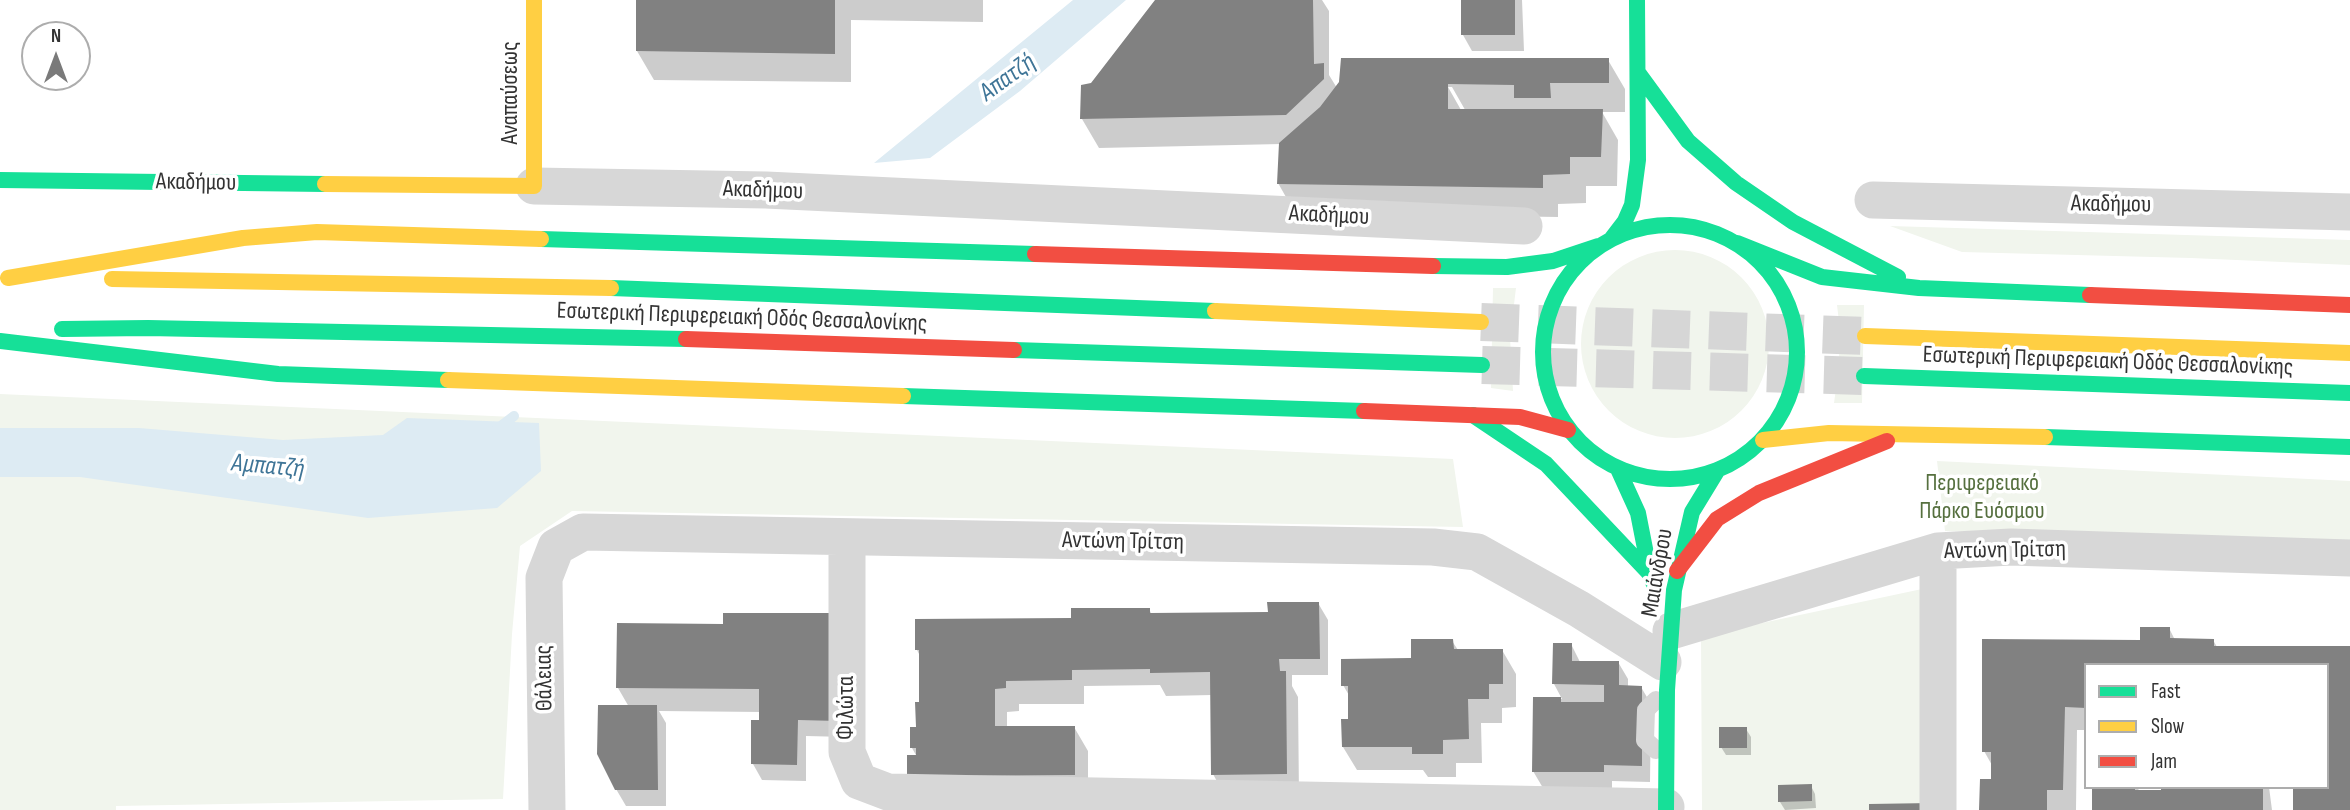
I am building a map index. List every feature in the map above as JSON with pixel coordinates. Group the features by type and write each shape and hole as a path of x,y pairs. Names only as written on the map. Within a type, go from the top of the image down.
{"main road":[{"name":"Αναπαύσεως","path":"534,0 534,186"},
{"path":"4,278 243,238 317,232 1328,264 1507,267 1553,261 1605,242 1625,221 1632,205 1637,160 1637,0"},
{"path":"1639,74 1688,141 1736,183 1793,222 1919,288"},
{"path":"1637,160 1650,181"},
{"name":"Ακαδήμου","path":"0,180 534,186"},
{"path":"1669,210 1682,225"},
{"name":"Μαιάνδρου","path":"1682,225 1711,231 1738,243 1766,267 1786,297 1797,334 1797,372 1786,408 1763,440 1742,458 1717,471 1684,479 1650,479 1618,469 1591,451 1568,430 1553,403 1543,366 1544,327 1557,290 1575,265 1605,242 1646,226 1682,225"},
{"path":"1738,243 1822,277 1919,288 2350,305"},
{"name":"Εσωτερική Περιφερειακή Οδός Θεσσαλονίκης","path":"4,278 256,279 569,286 1481,322"},
{"name":"Εσωτερική Περιφερειακή Οδός Θεσσαλονίκης","path":"0,331 148,328 551,334 1482,365"},
{"name":"Εσωτερική Περιφερειακή Οδός Θεσσαλονίκης","path":"1865,336 2350,353"},
{"path":"0,341 214,368 278,373 1471,414 1520,417 1568,430"},
{"name":"Εσωτερική Περιφερειακή Οδός Θεσσαλονίκης","path":"1864,376 2350,393"},
{"path":"1471,414 1546,464 1650,574"},
{"path":"1763,440 1829,433 1906,433 2350,447"},
{"path":"1677,571 1717,519 1749,499 1906,433"},
{"name":"Μαιάνδρου","path":"1618,469 1637,513 1656,591 1664,671 1666,809"},
{"name":"Μαιάνδρου","path":"1664,671 1677,571 1692,512 1717,471"}],"street":[{"name":"Ακαδήμου","path":"534,186 766,190 1524,226"},
{"name":"Ακαδήμου","path":"1873,200 2350,212"},
{"name":"Αντώνη Τρίτση","path":"556,547 583,532 1433,547 1477,552 1579,609 1664,671 1938,551 2011,547 2350,558"},
{"name":"Φιλώτα","path":"847,538 847,752 859,781 888,792 1666,809"},
{"name":"Θάλειας","path":"547,810 544,578 556,547"},
{"path":"1938,551 1938,810"}],"lane":[{"path":"1656,750 1645,740 1646,710 1664,671"}],"green space":[{"path":"1890,226 2350,240 2350,265 1962,252"},
{"path":"1675,250 1711,258 1727,266 1741,278 1753,292 1761,308 1769,344 1761,380 1753,396 1741,410 1727,422 1711,430 1675,438 1639,430 1623,422 1609,410 1597,396 1589,380 1581,344 1589,308 1597,292 1609,278 1623,266 1639,258"},
{"path":"1493,288 1516,288 1510,337 1513,391 1491,388"},
{"path":"1837,305 1864,305 1862,403 1834,403 1839,354"},
{"path":"0,394 1453,459 1463,527 572,511 520,546 503,799 116,806 116,810 0,810"},
{"name":"Περιφερειακό Πάρκο Ευόσμου","path":"1937,461 2350,481 2350,542 1945,531"},
{"path":"1922,589 1923,810 1702,810 1701,636"}],"water":[{"name":"Απατζή","path":"1073,0 1126,0 1020,91 930,158 874,163"},
{"path":"407,418 539,423 541,471 497,508 368,518 80,477 0,477 0,428 139,428 283,440 383,435"}],"building":[{"path":"636,0 835,0 835,54 636,51"},
{"path":"1155,0 1313,0 1314,64 1324,63 1324,79 1286,115 1080,119 1081,85 1091,83"},
{"path":"1461,0 1515,0 1515,35 1461,35"},
{"path":"1341,58 1609,58 1609,83 1550,83 1551,98 1514,98 1514,85 1448,84 1448,109 1603,109 1601,157 1570,157 1570,174 1543,175 1543,188 1277,184 1279,143 1320,107 1339,82"},
{"path":"1267,602 1319,602 1320,659 1279,659 1280,671 1286,671 1287,774 1211,775 1210,672 1150,673 1150,669 1072,670 1072,680 1006,681 1006,688 995,689 995,726 1075,726 1075,775 907,776 907,755 916,755 916,748 910,748 910,727 916,727 915,702 919,702 919,650 915,650 915,619 1071,618 1071,608 1150,608 1150,613 1268,612"},
{"path":"723,613 839,613 838,721 798,720 797,765 751,764 751,720 759,720 759,689 616,688 617,623 723,624"},
{"path":"2140,627 2170,627 2170,638 2214,639 2214,646 2350,646 2350,810 2293,810 2293,789 2329,789 2329,663 2084,663 2084,708 2065,707 2063,790 2047,790 2047,810 1979,810 1980,779 1991,779 1991,752 1982,752 1982,639 2140,640"},
{"path":"1411,639 1453,639 1454,649 1503,649 1503,684 1489,684 1489,699 1468,699 1469,739 1443,740 1443,754 1412,754 1412,747 1342,747 1341,719 1348,719 1348,686 1341,686 1341,659 1411,658"},
{"path":"1553,643 1572,643 1572,661 1619,661 1619,685 1642,686 1642,766 1604,765 1604,772 1532,772 1533,697 1561,697 1561,702 1604,702 1604,685 1552,684"},
{"path":"598,705 657,705 658,790 615,790 597,754"},
{"path":"1719,727 1747,727 1747,748 1719,748"},
{"path":"1812,784 1812,801 1778,802 1778,785"},
{"path":"2092,789 2263,789 2263,810 2092,810"},
{"path":"1932,803 1933,810 1869,810 1869,804"}],"waterway":[{"name":"Αμπατζή","path":"497,429 514,416"}],"tunnel":[{"path":"1481,322 1865,336"},
{"path":"1482,365 1864,376"}],"traffic: fast":[{"path":"1612,238 1625,221 1632,205 1638,160 1637,0"},
{"path":"1639,74 1688,141 1736,183 1793,222 1898,277"},
{"path":"0,180 325,184"},
{"path":"1658,225 1682,225 1719,234 1741,246 1760,262 1776,281 1788,303 1795,327 1797,352 1795,377 1788,401 1776,423 1760,442 1741,458 1719,470 1682,479 1658,479 1621,470 1599,458 1572,433 1552,401 1548,389 1543,364 1543,340 1552,303 1564,281 1589,254 1621,234 1633,230 1658,225"},
{"path":"541,239 1035,254"},
{"path":"1737,243 1822,277 1919,288 2090,295"},
{"path":"1433,266 1507,267 1553,261 1598,246"},
{"path":"611,288 1215,311"},
{"path":"62,329 148,328 686,339"},
{"path":"0,341 278,374 448,380"},
{"path":"1014,350 1482,365"},
{"path":"1864,376 2350,393"},
{"path":"903,396 1364,411"},
{"path":"1473,415 1546,464 1650,574"},
{"path":"2045,437 2350,447"},
{"path":"1618,469 1638,513 1650,574 1656,590"},
{"path":"1666,810 1667,690 1674,590 1692,512 1717,471"}],"traffic: slow":[{"path":"325,184 534,186 534,0"},
{"path":"8,278 243,238 317,232 541,239"},
{"path":"112,279 611,288"},
{"path":"1215,311 1481,322"},
{"path":"1865,336 2350,353"},
{"path":"448,380 903,396"},
{"path":"1763,440 1829,433 2045,437"}],"traffic: jam":[{"path":"1035,254 1433,266"},
{"path":"2090,295 2350,305"},
{"path":"686,339 1014,350"},
{"path":"1364,411 1520,417 1568,430"},
{"path":"1677,571 1717,519 1759,493 1887,441"}]}
